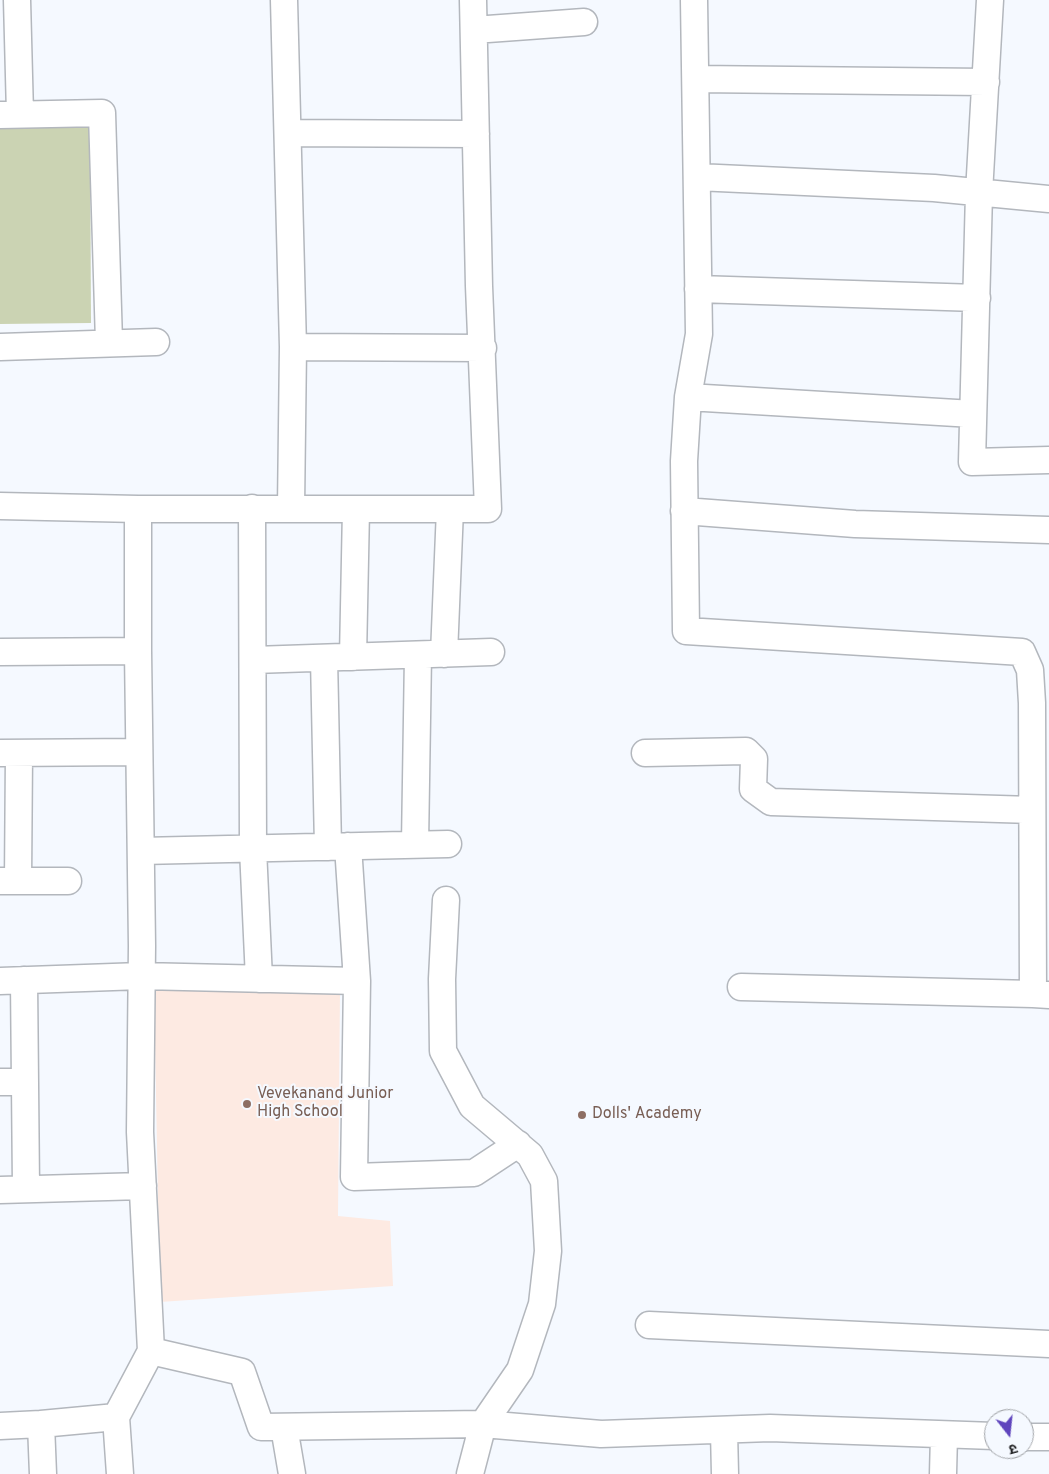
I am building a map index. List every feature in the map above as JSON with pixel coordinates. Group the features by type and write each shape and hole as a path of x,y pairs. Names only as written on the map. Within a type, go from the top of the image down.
{"street":[{"path":"17,0 10,115 102,113 109,342"},
{"path":"284,0 294,347 291,508"},
{"path":"0,506 138,510 291,508 488,510 473,0"},
{"path":"694,0 699,334 688,397 684,461 686,631 1022,652 1041,704 1032,810 1041,994 741,987"},
{"path":"990,0 980,193 972,462 1049,460"},
{"path":"474,30 584,22"},
{"path":"696,80 986,82"},
{"path":"288,133 476,134"},
{"path":"697,177 934,188 1049,199"},
{"path":"698,289 977,298"},
{"path":"0,347 109,342 156,342"},
{"path":"294,347 482,348"},
{"path":"688,397 974,414"},
{"path":"252,508 254,660 253,849 259,979"},
{"path":"353,657 356,509"},
{"path":"415,844 431,654 450,509"},
{"path":"120,1474 116,1417 150,1351 140,1132 141,851 138,510"},
{"path":"684,511 855,524 1049,530"},
{"path":"0,652 138,651"},
{"path":"254,660 491,652"},
{"path":"324,658 338,846 357,981 354,1177 474,1173 518,1144"},
{"path":"645,753 746,751 754,759 753,790 771,802 1032,810"},
{"path":"68,881 9,881 10,753 139,752"},
{"path":"141,851 448,844"},
{"path":"446,900 442,980 443,1051 472,1106 530,1155 544,1181 548,1251 542,1304 520,1370 483,1424 470,1474"},
{"path":"26,1188 12,1082 12,981 141,976 357,981"},
{"path":"0,1190 143,1186"},
{"path":"649,1325 1049,1344"},
{"path":"150,1351 242,1372 261,1427 483,1424 601,1434 770,1428 984,1436"},
{"path":"0,1426 116,1417"},
{"path":"41,1424 43,1474"},
{"path":"284,1427 292,1474"},
{"path":"724,1431 725,1474"},
{"path":"943,1474 944,1434"},
{"path":"1034,1437 1049,1437"}],"shaded area":[{"name":"Vevekanand Junior High School","path":"154,991 340,991 338,1216 390,1221 393,1286 160,1302"}],"green space":[{"path":"90,121 91,323 0,324 0,122"}],"place":[{"name":"Vevekanand Junior High School","path":"247,1104"},
{"name":"Dolls' Academy","path":"582,1115"}]}
